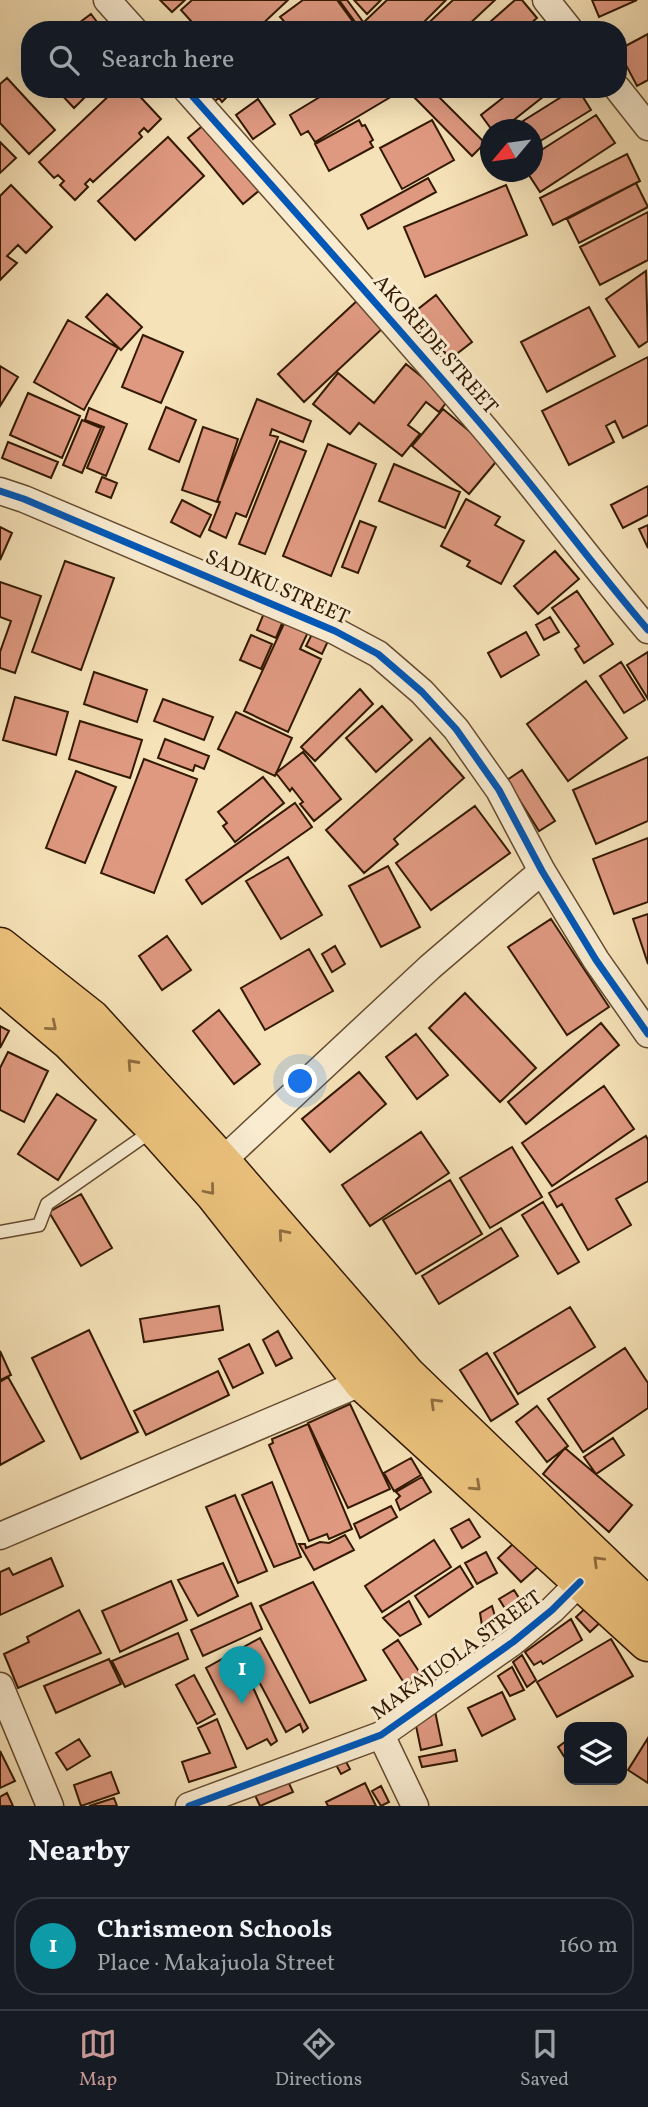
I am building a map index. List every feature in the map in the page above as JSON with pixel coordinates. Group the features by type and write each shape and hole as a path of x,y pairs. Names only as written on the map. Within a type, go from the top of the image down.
{"main road":[{"path":"0,947 91,1019 406,1375 648,1608"},
{"path":"0,982 70,1041 156,1128 214,1194 363,1382 648,1642"}],"street":[{"path":"107,0 126,21"},
{"path":"546,0 563,21"},
{"name":"AKOREDE STREET","path":"195,98 476,417 608,584 648,630"},
{"path":"625,98 648,127"},
{"name":"SADIKU STREET","path":"0,491 335,631 378,654 422,692 456,729 499,790 542,871 596,960 648,1034"},
{"path":"220,1162 430,967 542,871"},
{"path":"0,1536 363,1382"},
{"name":"MAKAJUOLA STREET","path":"189,1806 381,1735 513,1642 552,1610 580,1582"},
{"path":"0,1686 50,1806"},
{"path":"381,1735 415,1806"}],"lane":[{"path":"0,1232 39,1225 47,1203 156,1128"}],"building":[{"path":"160,0 185,0 172,12"},
{"path":"192,0 288,0 266,21 191,21 181,10"},
{"path":"303,0 337,0 352,21 284,21 280,17"},
{"path":"339,0 347,0 362,21 354,21"},
{"path":"354,0 381,0 367,14"},
{"path":"387,0 446,0 425,21 365,21"},
{"path":"453,0 495,0 473,21 431,21"},
{"path":"515,0 522,0 537,18 534,21 491,21"},
{"path":"592,0 637,0 599,17"},
{"path":"91,14 96,21 82,21"},
{"path":"648,34 648,80 637,86 627,67 627,45"},
{"path":"7,78 21,93 21,98 25,98 55,130 29,154 0,123 0,84"},
{"path":"65,98 84,98 74,108"},
{"path":"107,98 141,98 161,119 148,132 144,128 139,133 142,137 93,182 90,179 85,184 88,187 75,200 60,185 64,181 58,175 54,178 39,162"},
{"path":"318,98 389,98 315,142 308,131 301,135 290,115"},
{"path":"415,98 440,98 480,138 480,148 472,156"},
{"path":"503,98 542,98 515,119 484,119 481,115"},
{"path":"560,98 584,98 591,110 543,139 543,119 526,119"},
{"path":"258,99 275,124 253,139 236,115"},
{"path":"596,115 615,143 540,192 534,182 543,182 543,149"},
{"path":"359,120 373,140 370,142 373,147 329,171 315,144"},
{"path":"432,120 454,160 402,189 380,148"},
{"path":"206,123 261,189 243,204 188,138"},
{"path":"168,137 204,176 135,240 98,201"},
{"path":"0,142 16,158 0,173"},
{"path":"627,154 640,181 553,225 540,198"},
{"path":"428,178 436,192 368,229 361,215"},
{"path":"636,183 648,207 579,243 567,219"},
{"path":"11,185 52,227 26,253 18,245 7,256 17,263 0,280 0,196"},
{"path":"506,185 527,235 425,277 404,227"},
{"path":"648,212 648,260 600,285 580,247"},
{"path":"646,271 648,341 639,347 606,299"},
{"path":"107,294 142,327 121,350 86,317"},
{"path":"436,295 472,342 450,359 413,313"},
{"path":"359,299 384,327 304,402 278,374"},
{"path":"589,307 615,356 547,392 521,342"},
{"path":"68,320 118,348 84,410 34,382"},
{"path":"143,335 183,352 161,403 122,387"},
{"path":"648,357 648,425 623,438 615,421 606,426 614,442 569,465 542,411"},
{"path":"406,364 449,399 439,412 426,402 408,425 420,434 402,456 359,423 350,434 313,404 338,373 374,403"},
{"path":"0,366 18,377 0,406"},
{"path":"28,393 80,416 62,458 10,435"},
{"path":"257,399 311,421 303,442 272,429 270,435 278,437 246,517 236,513 226,538 209,530 220,502 217,501"},
{"path":"166,407 196,420 179,462 149,449"},
{"path":"89,408 127,424 106,476 87,468 104,427 85,420"},
{"path":"443,409 500,457 469,494 412,446"},
{"path":"82,420 101,428 82,473 63,465"},
{"path":"203,427 238,439 217,502 182,490"},
{"path":"280,441 306,451 265,554 239,544"},
{"path":"8,442 58,462 51,478 2,458"},
{"path":"328,444 376,464 331,576 283,556"},
{"path":"394,464 460,492 445,528 379,501"},
{"path":"102,477 117,483 111,498 96,492"},
{"path":"648,486 648,515 623,528 611,505"},
{"path":"466,499 500,517 495,525 524,541 501,584 467,566 470,561 441,546"},
{"path":"182,500 211,515 200,537 171,522"},
{"path":"360,521 376,527 358,573 342,567"},
{"path":"648,525 648,548 639,529"},
{"path":"0,527 12,533 0,560"},
{"path":"555,551 579,579 538,614 514,586"},
{"path":"65,561 114,578 81,670 32,652"},
{"path":"0,582 41,596 15,673 0,668 0,652 11,621 0,617"},
{"path":"577,591 613,644 584,663 575,649 579,646 552,608"},
{"path":"264,613 283,621 276,638 257,630"},
{"path":"287,617 310,628 300,649 321,659 288,732 244,711"},
{"path":"550,617 559,632 544,640 536,625"},
{"path":"526,632 539,655 501,677 488,653"},
{"path":"312,634 328,641 322,654 306,646"},
{"path":"251,635 272,644 261,669 240,660"},
{"path":"648,652 648,699 627,665"},
{"path":"621,662 645,700 624,713 600,676"},
{"path":"94,672 147,690 137,722 84,704"},
{"path":"586,681 627,738 568,781 527,724"},
{"path":"360,689 373,704 315,761 301,747"},
{"path":"15,697 68,712 56,755 3,740"},
{"path":"163,699 213,717 204,740 154,721"},
{"path":"382,706 412,740 376,772 346,738"},
{"path":"236,712 292,738 275,776 218,749"},
{"path":"80,721 142,740 130,778 69,759"},
{"path":"430,738 464,778 394,839 398,844 364,873 326,830"},
{"path":"165,739 209,756 204,769 195,765 193,771 158,758"},
{"path":"303,752 341,799 314,821 300,804 303,802 292,788 290,791 276,773"},
{"path":"648,757 648,821 596,844 573,790"},
{"path":"144,759 197,779 154,893 101,873"},
{"path":"522,770 555,821 539,831 507,780"},
{"path":"76,771 116,787 85,863 46,848"},
{"path":"263,777 284,803 235,842 223,826 227,823 218,812"},
{"path":"295,803 312,827 202,904 186,880"},
{"path":"475,806 510,853 431,910 396,863"},
{"path":"648,838 648,902 614,914 593,859"},
{"path":"288,857 322,915 281,939 246,881"},
{"path":"388,866 420,927 381,947 349,886"},
{"path":"648,914 648,964 633,919"},
{"path":"551,919 609,1007 567,1035 508,947"},
{"path":"167,936 191,970 162,990 139,956"},
{"path":"335,946 345,964 332,972 322,954"},
{"path":"309,949 333,991 265,1030 241,988"},
{"path":"465,993 536,1068 500,1102 429,1028"},
{"path":"219,1010 260,1064 234,1084 193,1031"},
{"path":"601,1023 619,1045 526,1124 508,1102"},
{"path":"0,1026 9,1031 0,1048"},
{"path":"416,1034 448,1075 417,1099 386,1057"},
{"path":"8,1052 48,1071 24,1122 0,1110 0,1068"},
{"path":"359,1072 386,1104 330,1152 302,1119"},
{"path":"604,1086 634,1129 552,1186 522,1143"},
{"path":"57,1094 96,1120 58,1180 18,1154"},
{"path":"421,1132 449,1173 370,1226 342,1185"},
{"path":"646,1136 648,1181 616,1199 631,1225 588,1250 562,1204 557,1207 549,1193"},
{"path":"512,1147 542,1197 490,1228 460,1178"},
{"path":"450,1180 482,1234 416,1274 383,1220"},
{"path":"81,1194 112,1248 81,1266 49,1212"},
{"path":"543,1202 579,1262 558,1274 522,1215"},
{"path":"501,1228 518,1256 439,1304 422,1276"},
{"path":"219,1306 223,1330 144,1342 140,1319"},
{"path":"570,1307 595,1347 518,1394 494,1353"},
{"path":"89,1330 138,1432 81,1459 32,1358"},
{"path":"278,1331 292,1358 276,1366 263,1340"},
{"path":"249,1344 263,1373 233,1388 219,1359"},
{"path":"625,1348 648,1383 648,1408 583,1452 548,1399"},
{"path":"0,1351 11,1375 0,1380"},
{"path":"487,1353 518,1404 491,1421 460,1370"},
{"path":"218,1371 229,1395 146,1435 134,1411"},
{"path":"8,1377 44,1441 0,1465 0,1382"},
{"path":"350,1404 390,1489 348,1508 308,1423"},
{"path":"537,1406 568,1446 547,1462 516,1422"},
{"path":"308,1424 352,1529 329,1539 327,1534 309,1541 269,1445 273,1443 272,1439"},
{"path":"613,1438 624,1455 596,1474 584,1457"},
{"path":"565,1448 632,1505 609,1532 543,1474"},
{"path":"411,1458 421,1475 394,1491 384,1473"},
{"path":"422,1477 431,1492 400,1510 396,1500 400,1496 396,1492"},
{"path":"272,1482 301,1557 274,1567 242,1495"},
{"path":"235,1495 267,1571 238,1583 206,1507"},
{"path":"391,1506 397,1517 360,1538 354,1524"},
{"path":"469,1519 480,1537 462,1548 451,1529"},
{"path":"345,1535 354,1550 314,1570 299,1544 305,1544 306,1548 320,1542 329,1543"},
{"path":"434,1540 451,1567 382,1612 365,1586"},
{"path":"517,1540 540,1565 521,1582 498,1558"},
{"path":"486,1552 497,1573 477,1584 465,1563"},
{"path":"51,1558 63,1586 0,1615 0,1572 9,1568 13,1575"},
{"path":"223,1563 238,1596 198,1616 178,1580"},
{"path":"460,1566 473,1587 429,1617 415,1596"},
{"path":"171,1581 187,1620 120,1652 102,1611"},
{"path":"313,1582 366,1680 310,1703 260,1606"},
{"path":"514,1590 524,1606 509,1615 499,1599"},
{"path":"409,1601 421,1624 400,1636 383,1618"},
{"path":"251,1603 262,1629 203,1656 191,1630"},
{"path":"591,1603 605,1618 590,1632 576,1617"},
{"path":"492,1606 497,1623 483,1632 480,1613"},
{"path":"79,1610 101,1653 18,1688 4,1654 29,1642 27,1637"},
{"path":"571,1619 582,1640 543,1664 541,1661 534,1665 525,1652"},
{"path":"178,1633 188,1659 125,1687 112,1661"},
{"path":"260,1638 308,1728 303,1732 300,1724 286,1732 256,1676 245,1680 245,1685 252,1685 277,1741 271,1745 267,1739 247,1749 206,1668"},
{"path":"611,1639 633,1676 557,1717 537,1682"},
{"path":"398,1640 422,1676 406,1686 383,1650"},
{"path":"522,1655 536,1680 527,1687 513,1662"},
{"path":"109,1659 121,1684 56,1713 44,1686"},
{"path":"512,1667 524,1690 510,1696 498,1676"},
{"path":"194,1675 215,1714 197,1724 176,1685"},
{"path":"502,1692 515,1719 482,1736 468,1708"},
{"path":"435,1711 442,1745 421,1750 414,1716"},
{"path":"217,1719 236,1767 189,1782 182,1762 210,1753 198,1728"},
{"path":"648,1738 648,1783 628,1770"},
{"path":"79,1739 90,1756 67,1770 56,1753"},
{"path":"564,1743 564,1756 558,1747"},
{"path":"455,1750 457,1761 422,1767 419,1757"},
{"path":"0,1751 15,1781 0,1788"},
{"path":"344,1758 350,1769 341,1774 335,1763"},
{"path":"111,1772 119,1793 81,1806 74,1785"},
{"path":"287,1779 293,1792 260,1806 254,1793"},
{"path":"365,1783 376,1806 328,1806 326,1802"},
{"path":"381,1786 389,1802 381,1806 372,1791"},
{"path":"7,1793 13,1806 0,1806 0,1797"},
{"path":"114,1798 117,1806 89,1806"}],"cycle path":[{"path":"194,98 474,416 648,630"},
{"path":"0,491 335,631 378,654 422,692 456,729 499,790 542,871 596,960 648,1034"},
{"path":"189,1806 381,1735 513,1642 552,1610 580,1582"}],"place":[{"name":"Chrismeon Schools","path":"242,1704"}]}
